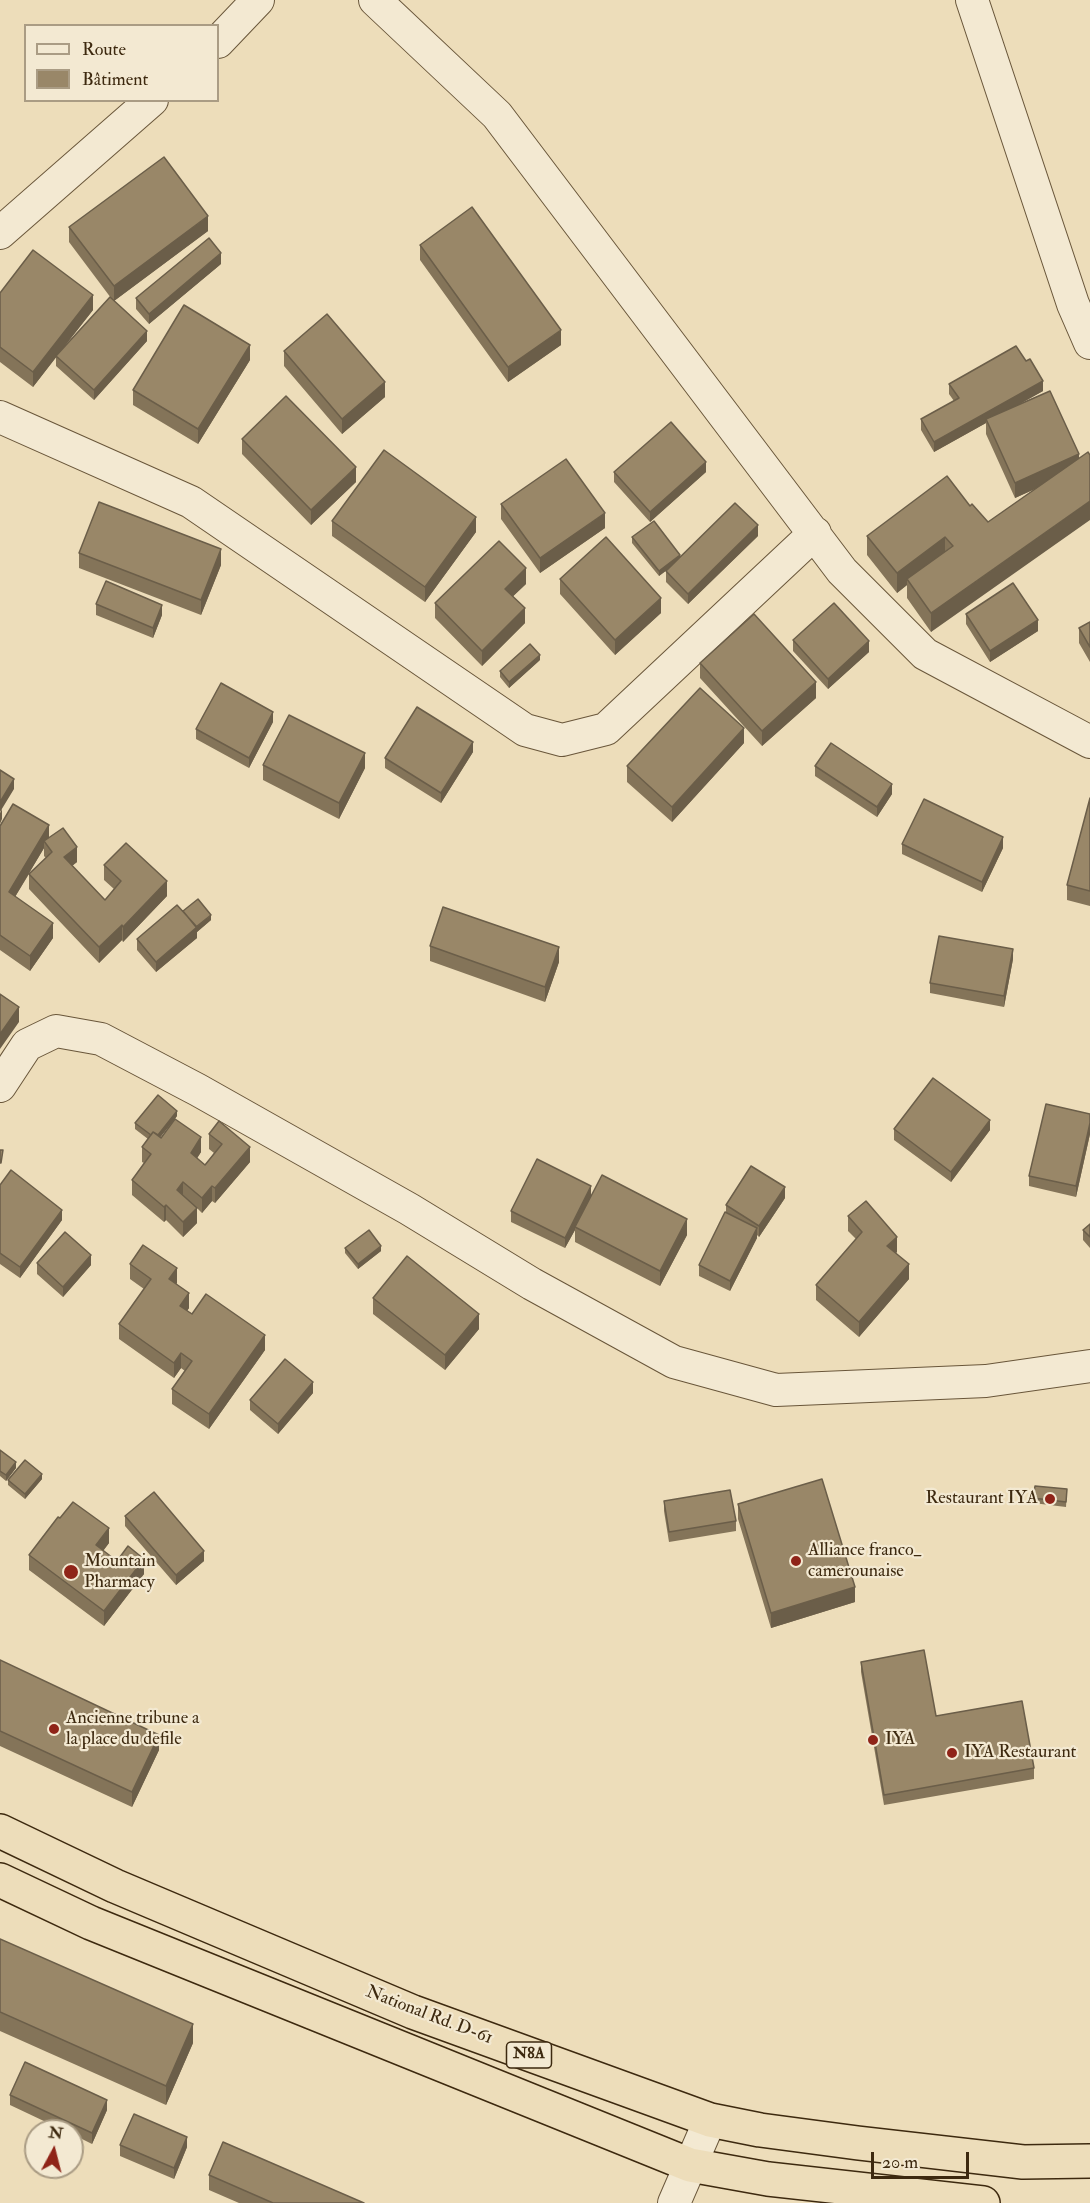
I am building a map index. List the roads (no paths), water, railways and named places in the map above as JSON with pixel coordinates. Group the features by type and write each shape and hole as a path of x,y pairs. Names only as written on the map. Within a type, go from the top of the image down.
{"highway":[{"name":"National Rd. D-61","path":"0,1831 115,1886 413,2012 710,2120 760,2130 858,2144 1023,2162 1090,2161"},
{"name":"N8A","path":"0,1880 91,1923 690,2165 876,2197 984,2203"}],"street":[{"path":"219,41 258,0"},
{"path":"375,0 497,115 842,571 925,654 1090,742"},
{"path":"972,0 1073,303 1090,343"},
{"path":"0,233 150,102"},
{"path":"0,417 191,502 525,730 562,740 606,729 815,533"},
{"path":"0,1086 27,1045 56,1031 101,1039 218,1101 409,1209 532,1284 674,1362 777,1390 986,1381 1090,1366"},
{"path":"674,2203 710,2120"}],"place":[{"name":"Restaurant IYA","path":"1050,1499"},
{"name":"Alliance franco_ camerounaise","path":"796,1561"},
{"name":"Mountain Pharmacy","path":"71,1572"},
{"name":"Ancienne tribune a la place du defile","path":"54,1729"},
{"name":"IYA","path":"873,1740"},
{"name":"IYA Restaurant","path":"952,1753"}]}
